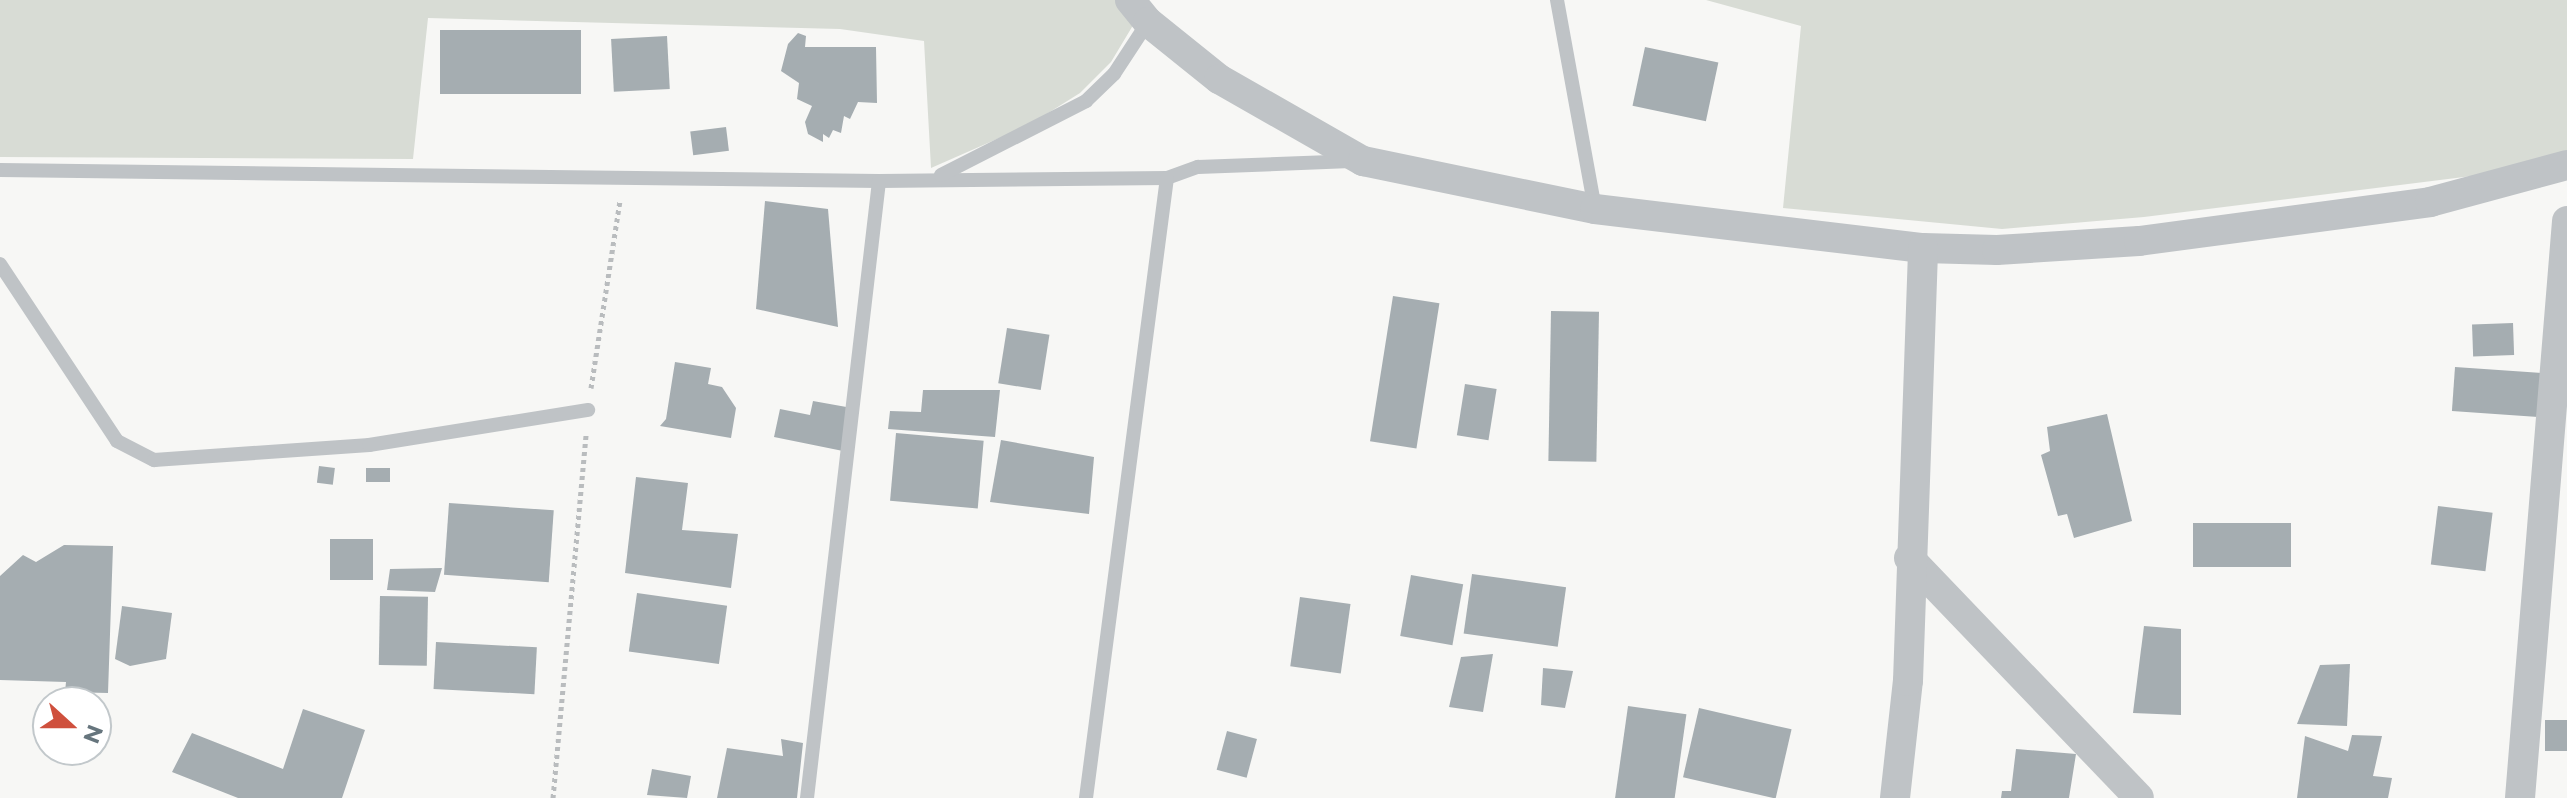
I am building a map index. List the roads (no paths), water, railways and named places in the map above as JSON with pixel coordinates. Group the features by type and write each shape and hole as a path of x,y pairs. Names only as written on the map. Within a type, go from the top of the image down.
{"street":[{"path":"1139,11 1219,79 1363,161 1595,209 1923,248 1997,250 2185,235 2476,193 2567,165"},
{"path":"2520,798 2567,221"},
{"path":"1895,798 1908,681 1909,558 1923,248"},
{"path":"1909,558 2139,798"}],"lane":[{"path":"1557,0 1595,209"},
{"path":"936,178 1086,101 1114,74 1139,11"},
{"path":"0,170 879,181 936,178 1167,178 1198,167 1363,161"},
{"path":"1086,798 1167,178"},
{"path":"807,798 879,181"},
{"path":"0,264 117,441 154,460 369,445 588,410"}]}
